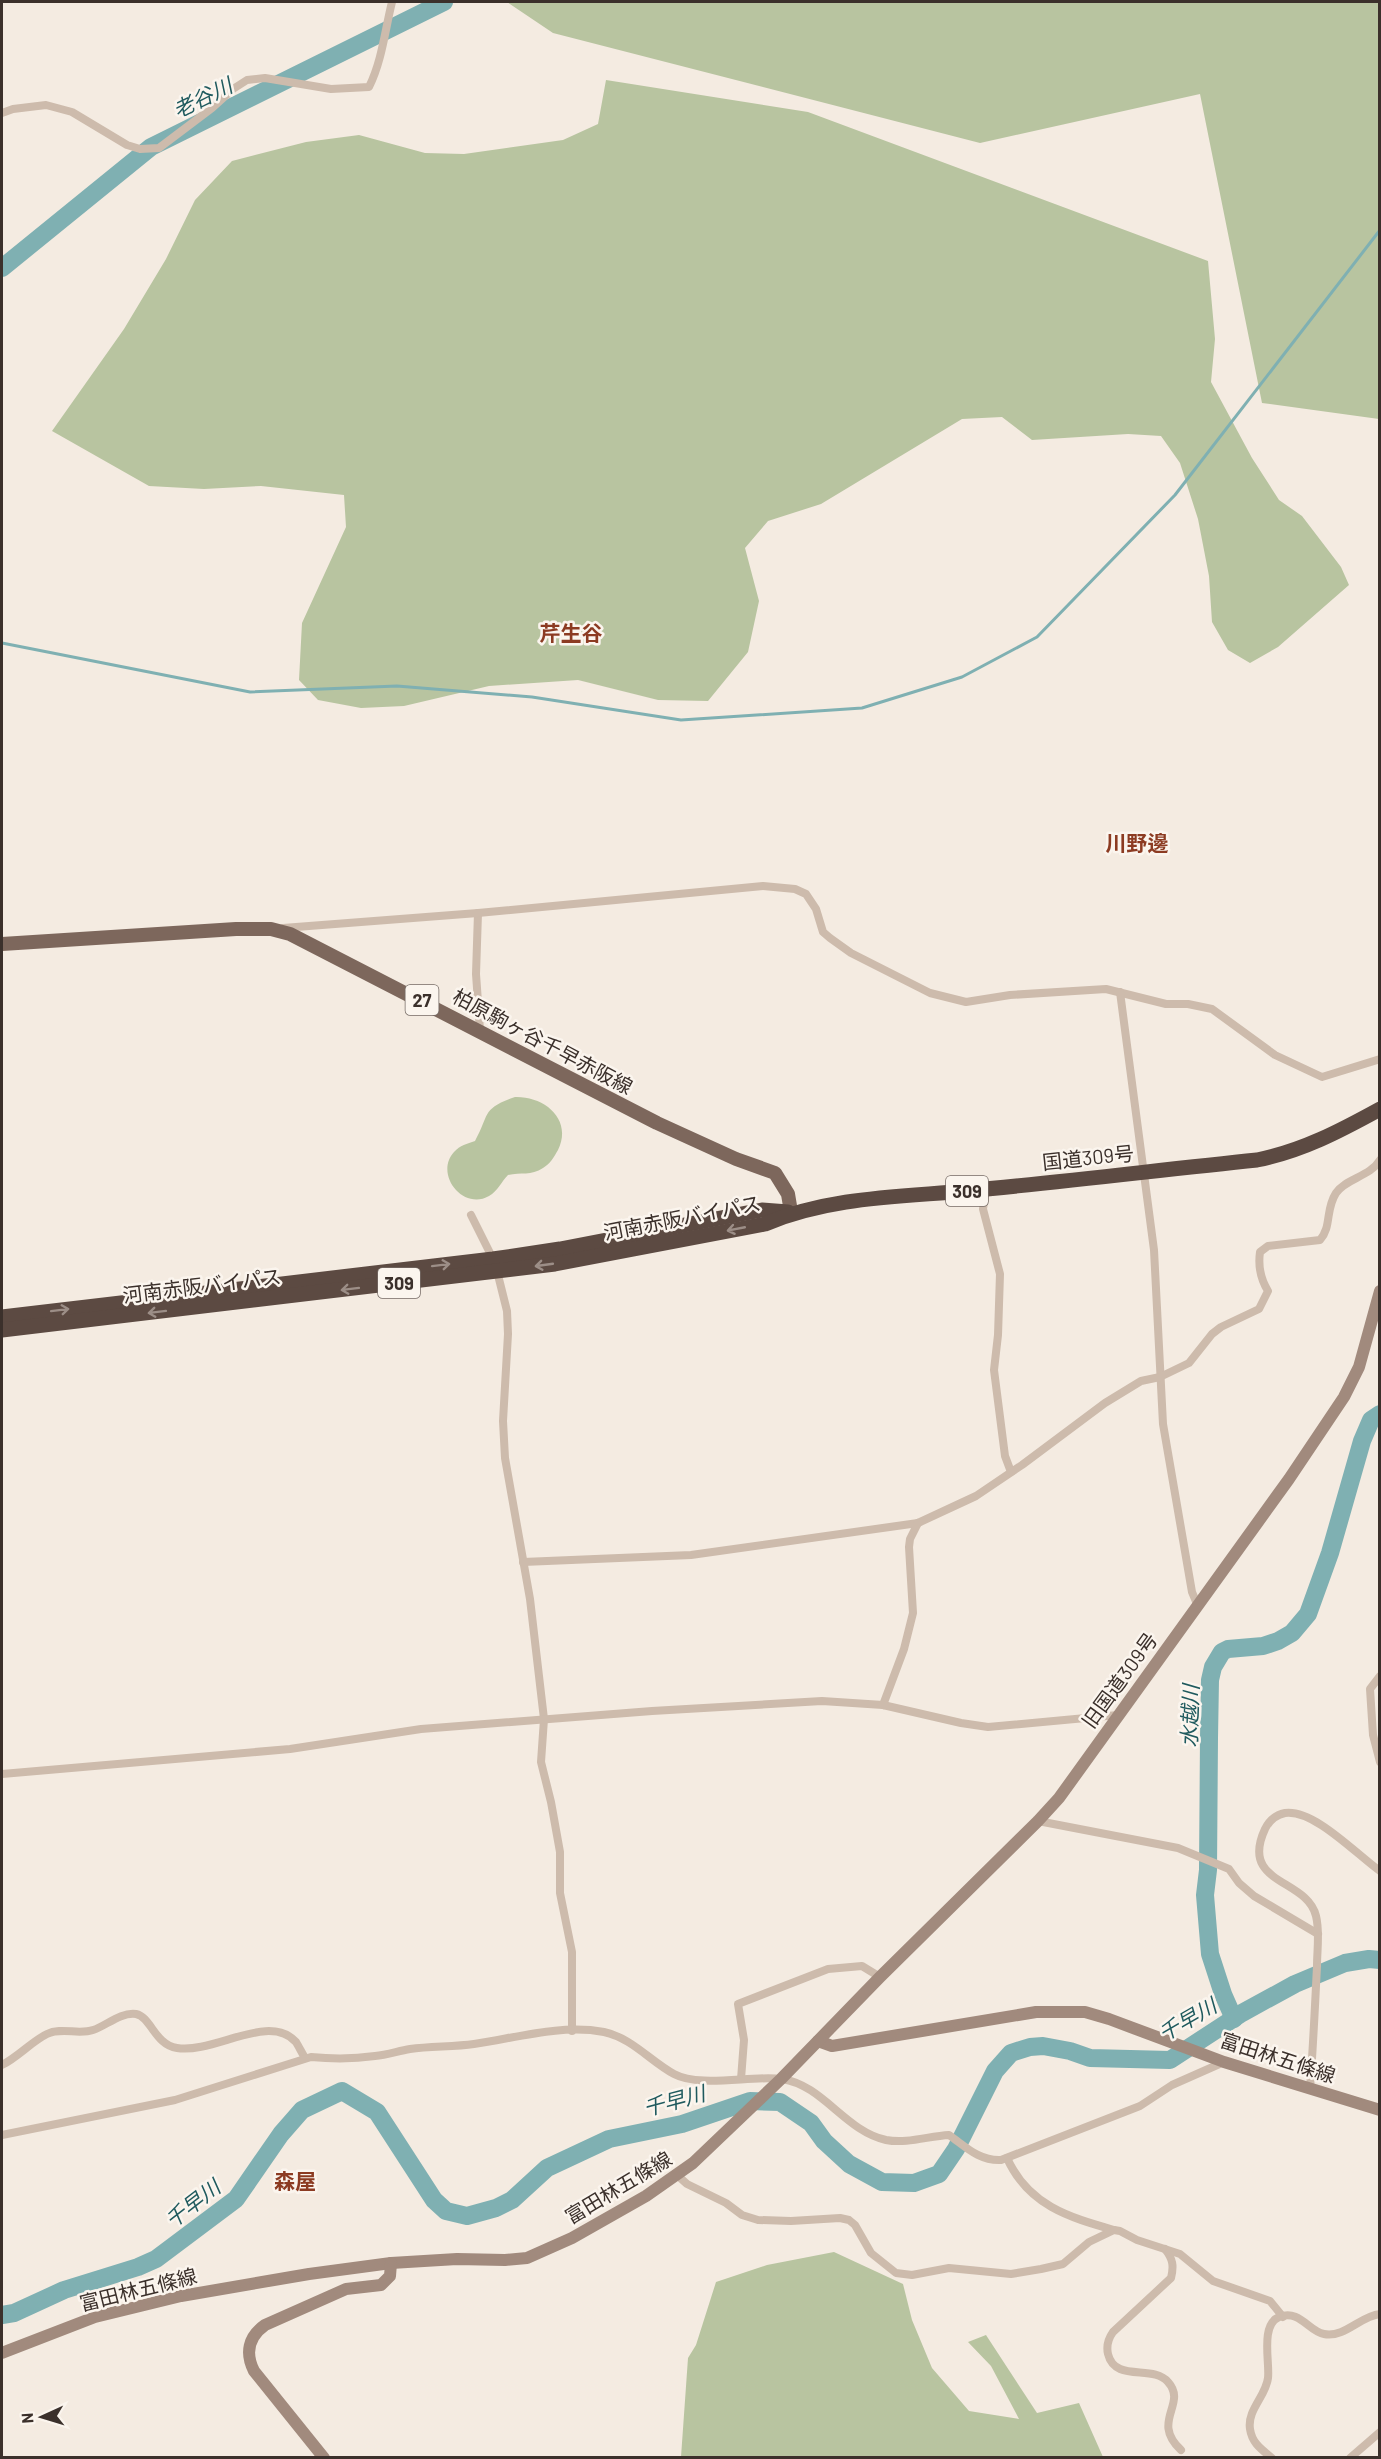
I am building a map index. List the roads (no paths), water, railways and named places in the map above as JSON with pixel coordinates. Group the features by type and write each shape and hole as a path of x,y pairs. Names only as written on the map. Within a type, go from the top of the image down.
{"highway":[{"name":"国道309号","path":"791,1212 868,1198 986,1189 1257,1160 1286,1154 1341,1131 1380,1109"},
{"name":"河南赤阪バイパス","path":"2,1330 495,1265 560,1249 762,1210 791,1212"},
{"name":"河南赤阪バイパス","path":"2,1317 495,1265"}],"main road":[{"name":"柏原駒ヶ谷千早赤阪線","path":"2,944 236,929 271,929 303,939 657,1123 736,1159 775,1173 788,1194 791,1212"},
{"name":"旧国道309号","path":"818,2041 1059,1798 1288,1479 1344,1397 1359,1367 1380,1291"},
{"name":"富田林五條線","path":"2,2353 95,2317 181,2296 309,2274 391,2263 526,2258 572,2238 646,2196 677,2175 742,2117 818,2041 832,2046 1015,2015 1057,2010 1085,2012 1141,2030 1224,2062 1380,2110"},
{"path":"324,2457 254,2371 249,2357 250,2342 257,2331 265,2325 332,2294 355,2287 381,2285 390,2276 391,2263"}],"street":[{"path":"2,113 13,109 45,105 72,112 127,145 140,149 159,148 247,80 266,78 331,89 369,87 379,68 380,50 392,2"},
{"path":"271,929 478,913 763,886 786,887 806,894 816,909 823,932 830,938 851,953 930,993 966,1002 1010,995 1106,989 1166,1004 1188,1004 1212,1009 1275,1054 1322,1077 1380,1059"},
{"path":"478,913 476,974 480,1030"},
{"path":"1120,992 1154,1251 1163,1424 1192,1592 1197,1604"},
{"path":"523,1562 691,1555 918,1523 976,1496 1105,1403 1141,1381 1160,1377 1189,1363 1212,1334 1221,1327 1259,1310 1268,1291 1262,1282 1258,1265 1260,1252 1268,1246 1320,1240 1326,1233 1328,1208 1337,1191 1375,1167 1380,1160"},
{"path":"986,1189 983,1209 1000,1274 998,1335 994,1370 1005,1456 1011,1472"},
{"path":"471,1215 495,1265 507,1311 508,1334 503,1421 505,1458 523,1562 544,1719 541,1762 560,1852 560,1893 572,1953 572,2031"},
{"path":"883,1706 904,1649 913,1613 909,1547 910,1539 918,1523"},
{"path":"1380,1676 1370,1689 1371,1716 1380,1762"},
{"path":"2,1774 290,1749 421,1729 822,1701 883,1706 988,1727 1118,1715"},
{"path":"1310,2089 1317,1967 1316,1914 1302,1896 1270,1874 1259,1859 1259,1841 1268,1821 1281,1814 1294,1812 1314,1820 1380,1871"},
{"path":"1038,1821 1178,1848 1229,1869 1239,1883 1254,1896 1318,1934"},
{"path":"741,2079 744,2040 738,2004 828,1969 862,1966 880,1977"},
{"path":"2,2065 48,2034 92,2031 120,2017 136,2014 144,2019 159,2039 175,2048 210,2047 261,2031 280,2031 295,2042 305,2058"},
{"path":"2,2136 175,2100 305,2058 375,2056 410,2049 473,2044 529,2033 572,2031 605,2032 644,2051 673,2073 684,2078 781,2079 801,2084 865,2133 887,2140 910,2140 949,2135 975,2154 988,2160 1008,2158 1140,2106 1172,2085 1224,2062"},
{"path":"1008,2158 1020,2182 1043,2204 1084,2222 1114,2230 1180,2254 1213,2281 1270,2301 1283,2317"},
{"path":"677,2175 687,2184 726,2203 742,2215 758,2220 791,2221 840,2218 849,2220 855,2225 871,2253 896,2273 912,2275 948,2268 1011,2274 1041,2269 1063,2264 1089,2242 1114,2230"},
{"path":"1164,2248 1170,2256 1173,2267 1170,2278 1113,2332 1107,2341 1108,2354 1111,2362 1120,2369 1161,2376 1167,2380 1173,2390 1174,2402 1168,2419 1168,2433 1171,2441 1181,2450"},
{"path":"1272,2457 1253,2442 1249,2428 1251,2416 1268,2379 1267,2341 1271,2324 1278,2318 1290,2316 1304,2320 1317,2332 1326,2334 1347,2330 1367,2318 1380,2314"},
{"path":"1350,2457 1380,2432"}],"waterway":[{"name":"老谷川","path":"2,268 151,147 444,2"},
{"path":"2,643 250,692 397,686 532,697 681,720 862,708 962,677 1037,637 1175,495 1380,230"},
{"name":"水越川","path":"1234,2019 1210,1954 1205,1895 1208,1870 1210,1680 1213,1667 1222,1652 1228,1649 1263,1646 1278,1641 1292,1633 1308,1614 1330,1553 1362,1441 1371,1420 1380,1414"},
{"name":"千早川","path":"2,2315 14,2313 64,2290 138,2267 156,2259 236,2199 281,2134 302,2110 342,2091 377,2112 434,2200 446,2211 467,2216 496,2208 512,2200 547,2168 609,2139 682,2124 750,2101 780,2102 811,2123 824,2141 849,2164 882,2182 914,2183 939,2174 956,2149 995,2071 1011,2053 1030,2047 1043,2046 1070,2051 1090,2058 1170,2060 1242,2013 1295,1984 1345,1963 1369,1959 1380,1960"}],"district":[{"name":"芹生谷","path":"571,632"},
{"name":"川野邊","path":"1137,842"},
{"name":"森屋","path":"295,2180"}]}
